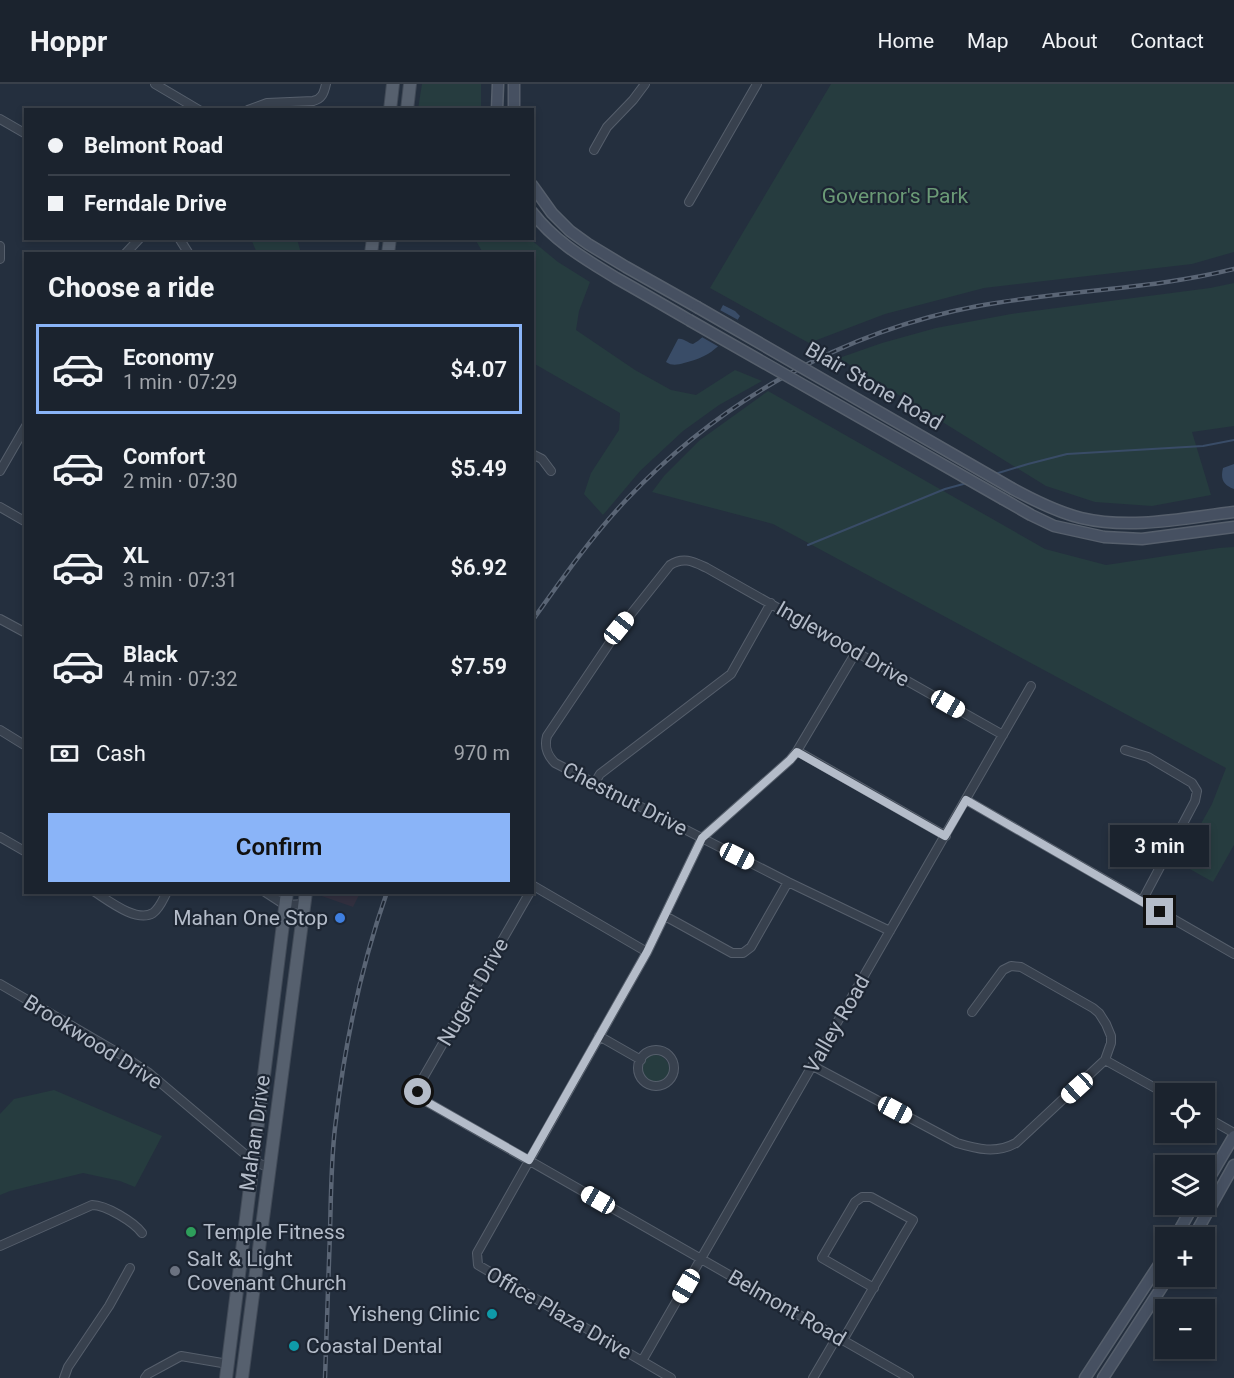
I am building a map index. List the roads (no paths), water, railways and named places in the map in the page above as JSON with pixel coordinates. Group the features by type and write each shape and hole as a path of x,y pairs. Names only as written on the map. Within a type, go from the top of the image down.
{"main road":[{"path":"390,108 393,84"},
{"path":"407,108 410,84"},
{"path":"497,108 498,84"},
{"path":"514,84 514,108"},
{"name":"Blair Stone Road","path":"534,188 552,213 570,231 588,244 1013,489 1057,511 1107,522 1149,523 1234,512"},
{"name":"Blair Stone Road","path":"534,215 543,226 583,259 1054,526 1104,537 1142,539 1234,527"},
{"path":"619,280 626,267"},
{"name":"Mahan Drive","path":"242,1378 306,898"},
{"name":"Mahan Drive","path":"226,1378 286,899"},
{"path":"269,1031 287,1036"},
{"path":"1215,1168 1234,1135"},
{"path":"1198,1227 1234,1165"},
{"path":"242,1257 258,1259"},
{"path":"1085,1378 1155,1271"},
{"path":"1103,1378 1162,1287"}],"street":[{"path":"155,84 196,108"},
{"path":"253,108 267,103 319,100 325,91 326,84"},
{"path":"594,150 607,127 645,84"},
{"path":"689,202 757,84"},
{"path":"0,119 24,133"},
{"path":"127,252 138,240"},
{"path":"0,246 0,259"},
{"path":"0,471 24,429"},
{"path":"534,455 542,459 551,471"},
{"path":"0,507 24,521"},
{"name":"Inglewood Drive","path":"553,762 545,744 548,736 619,628 670,565 681,560 690,560 708,568 1003,735"},
{"path":"594,784 600,774 731,674 771,603"},
{"path":"0,619 24,632"},
{"path":"529,1160 647,952 702,838 797,752 856,652"},
{"name":"Valley Road","path":"642,1361 1031,686"},
{"path":"0,730 24,745"},
{"path":"1125,750 1148,757 1192,783 1197,791 1196,801 1142,901"},
{"path":"797,752 945,836"},
{"name":"Chestnut Drive","path":"553,762 788,882 890,931"},
{"path":"966,800 1234,954"},
{"path":"0,837 24,851"},
{"path":"665,916 732,953 742,953 751,946 788,882"},
{"path":"534,889 647,952"},
{"path":"98,894 137,916 153,913 166,894"},
{"path":"271,894 286,899 306,898"},
{"name":"Nugent Drive","path":"418,1092 419,1085 529,894"},
{"path":"813,1066 957,1143 986,1150 1002,1149 1016,1143 1105,1060 1111,1043 1111,1036 1099,1013 1021,967 1011,966 1004,969 972,1012"},
{"name":"Brookwood Drive","path":"0,984 149,1073 253,1161 270,1168"},
{"path":"599,1036 640,1060"},
{"path":"653,1051 665,1052 673,1063 673,1075 661,1085 649,1084 642,1079 640,1074 640,1060 653,1051"},
{"path":"1105,1060 1155,1088"},
{"name":"Belmont Road","path":"418,1092 420,1098 909,1378"},
{"path":"1215,1123 1234,1135"},
{"name":"Office Plaza Drive","path":"529,1160 478,1249 478,1265 671,1378"},
{"path":"813,1378 874,1288 913,1220 871,1197 862,1197 855,1202 822,1258 874,1288"},
{"path":"0,1246 92,1206 104,1207 138,1227 142,1233"},
{"path":"64,1378 68,1367 109,1306 130,1268"},
{"path":"145,1378 180,1356 228,1364"}],"water":[{"path":"723,305 740,316 718,347 695,360 677,365 666,362 678,339 693,344 703,337"},
{"path":"1234,464 1234,489 1225,484 1222,476 1223,468"}],"waterway":[{"path":"995,474 1067,454 1203,446 1234,440"},
{"path":"808,545 945,489 967,483"}],"railway":[{"path":"534,618 601,528 664,463 744,401 833,352 928,317 978,306 1042,296 1138,286 1234,269"},
{"path":"325,1378 332,1167 339,1098 348,1038 361,979 386,894"}],"place":[{"name":"Mahan One Stop","path":"340,918"},
{"name":"Temple Fitness","path":"191,1232"},
{"name":"Salt & Light Covenant Church","path":"175,1271"},
{"name":"Yisheng Clinic","path":"492,1314"},
{"name":"Coastal Dental","path":"294,1346"}],"park label":[{"name":"Governor's Park","path":"895,196"}]}
